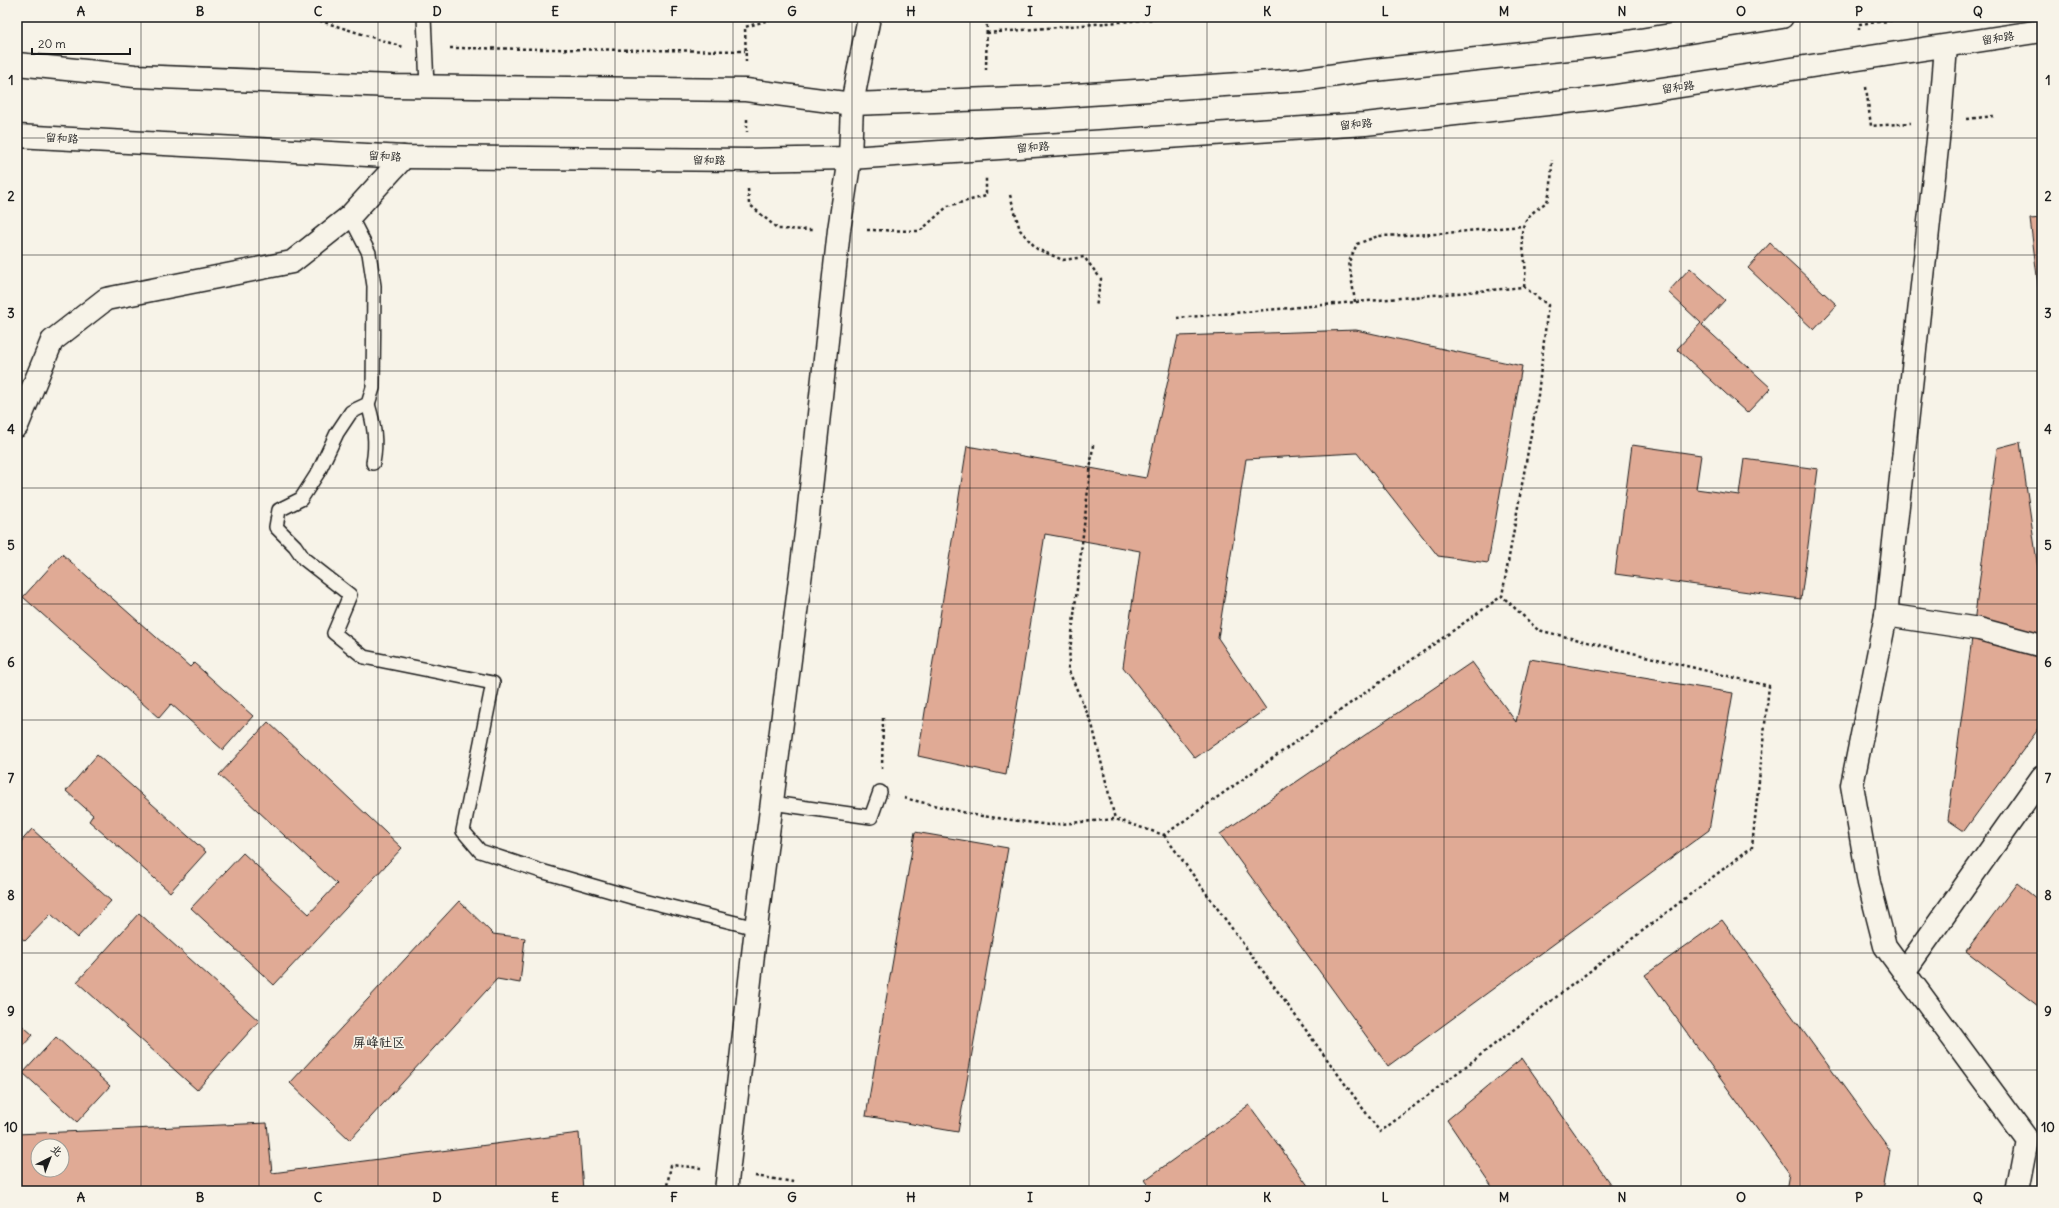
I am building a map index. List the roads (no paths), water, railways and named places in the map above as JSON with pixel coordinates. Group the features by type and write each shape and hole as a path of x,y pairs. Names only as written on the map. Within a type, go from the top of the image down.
{"main road":[{"path":"726,1191 756,928 807,525 839,230 850,158 852,104 869,17"},
{"path":"17,64 136,76 427,86 746,90 852,104 1044,97 1302,80 1364,71 1615,44 1782,17"},
{"name":"留和路","path":"17,136 404,157 748,160 850,158 986,151 1365,124 1602,98 1946,47 2042,31"},
{"path":"1946,47 1940,121 1886,615 1852,785 1869,883 1885,946 2027,1139 2017,1191"},
{"path":"17,426 52,341 106,299 292,262 350,216 404,157"},
{"path":"1886,615 1978,629 2042,646"},
{"path":"1904,972 2042,777"}],"lane":[{"path":"424,17 427,86"},
{"path":"350,216 369,253 374,286 373,388 368,404 374,426 376,450 373,462"},
{"path":"368,404 351,412 337,433 319,471 301,499 279,510 276,527 295,546 304,559 350,595 334,633 364,657 494,682 463,831 480,851 628,896 756,928"},
{"path":"772,802 871,817 880,792"}],"district":[{"name":"屏峰社区","path":"379,1042"}]}
